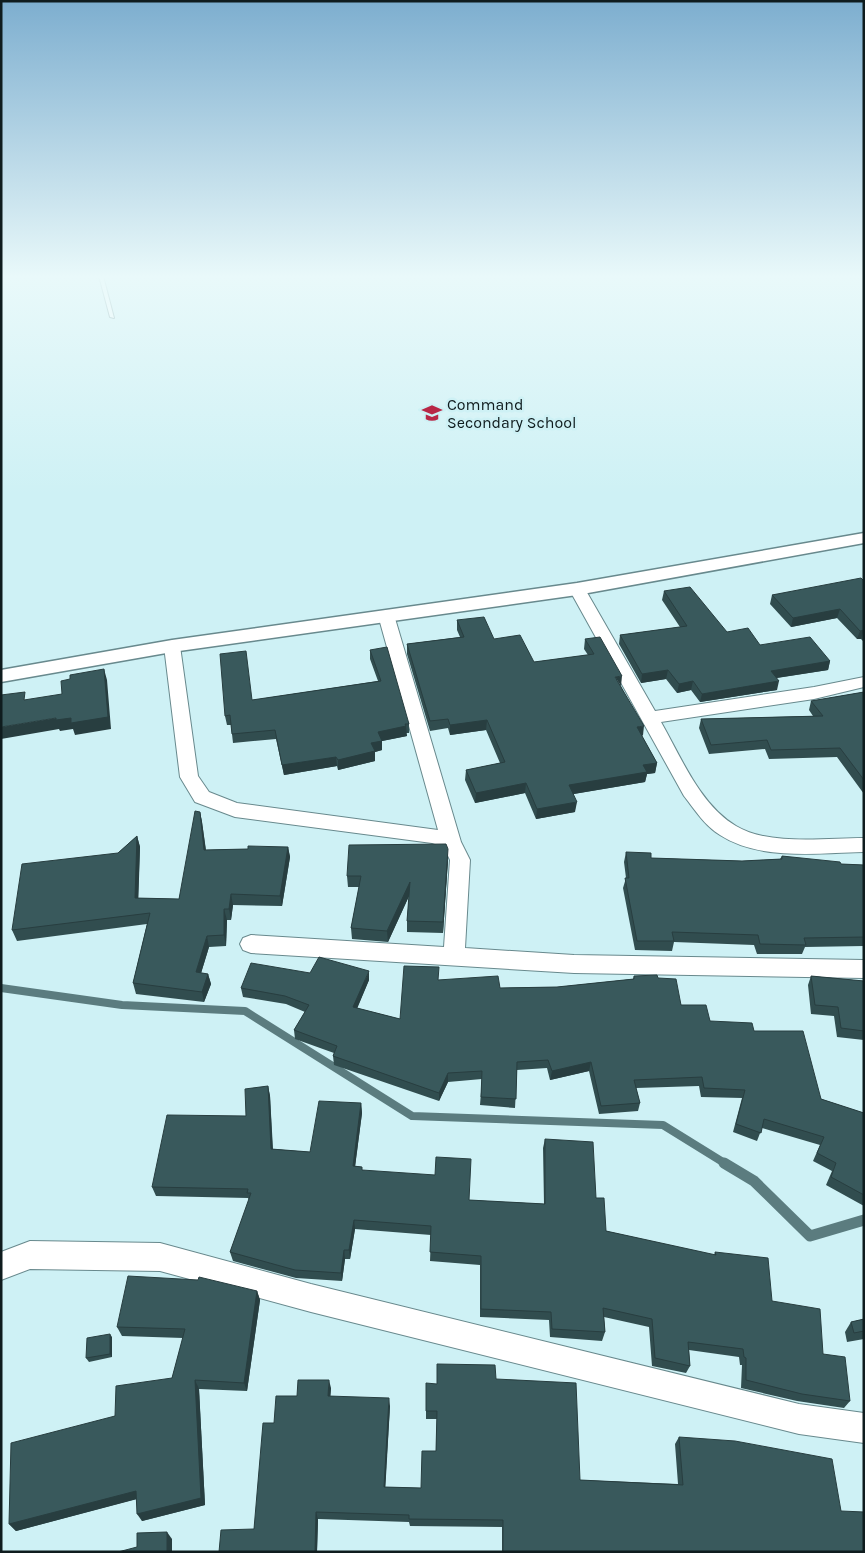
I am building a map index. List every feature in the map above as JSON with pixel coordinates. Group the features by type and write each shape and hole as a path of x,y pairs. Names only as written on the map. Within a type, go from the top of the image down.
{"street":[{"path":"1,676 172,646 577,589 864,538"},
{"path":"577,589 691,791 709,815 733,834 769,844 864,845"},
{"path":"386,615 451,842 460,860 454,955"},
{"path":"172,646 188,777 202,797 235,810 433,836 451,842"},
{"path":"650,718 814,693 864,682"},
{"path":"251,944 454,955 574,964 864,969"},
{"path":"1,1266 30,1255 160,1256 311,1298 799,1419 864,1428"}],"building":[{"path":"861,578 864,581 864,630 860,631 840,609 793,618 772,595"},
{"path":"690,587 727,632 748,628 760,645 810,637 830,661 771,671 779,681 702,694 693,681 679,684 668,670 642,674 620,635 687,626 664,591"},
{"path":"484,617 494,639 520,635 534,662 594,654 585,639 600,637 622,676 615,677 644,726 637,727 657,763 643,765 647,772 569,785 577,802 537,809 526,783 476,793 466,770 505,762 487,720 450,725 448,719 430,721 407,644 464,637 457,620"},
{"path":"387,647 409,724 378,732 382,741 371,743 375,751 338,760 336,757 282,765 275,730 232,734 230,715 225,716 220,654 246,651 252,700 381,681 370,650"},
{"path":"104,669 108,717 71,723 71,718 56,720 56,718 1,727 1,695 25,692 24,700 62,694 61,681 70,679 70,675"},
{"path":"864,692 864,780 840,748 771,750 767,740 711,745 701,719 823,716 811,701"},
{"path":"195,811 200,812 204,850 248,849 248,846 288,847 280,896 231,894 229,909 224,909 224,935 207,936 196,972 208,974 202,992 133,983 150,913 12,930 22,864 118,853 137,836 135,898 179,899"},
{"path":"446,844 448,849 443,922 407,921 410,882 387,931 351,928 361,876 347,876 349,845"},
{"path":"626,852 651,853 651,858 742,861 782,859 782,856 840,862 841,864 864,865 864,937 804,938 806,945 760,944 758,935 672,932 674,941 637,941 625,878 629,878"},
{"path":"319,957 369,971 353,1007 400,1019 404,966 439,967 438,980 498,976 500,988 557,987 634,979 634,976 657,975 658,978 676,979 681,1005 706,1005 710,1021 752,1023 754,1031 803,1031 821,1099 864,1113 864,1195 831,1177 836,1163 817,1153 824,1137 764,1119 761,1133 736,1124 745,1090 704,1088 702,1077 634,1080 640,1103 601,1106 591,1062 552,1071 548,1060 517,1062 516,1099 481,1097 482,1071 448,1073 439,1093 333,1056 337,1046 294,1030 309,1005 285,996 241,988 251,963 310,973"},
{"path":"811,976 864,981 864,1031 841,1028 838,1007 815,1005"},
{"path":"268,1086 271,1149 310,1152 319,1101 361,1103 353,1166 362,1167 362,1170 435,1175 436,1157 471,1159 469,1200 545,1204 545,1139 593,1142 596,1198 604,1198 606,1231 716,1255 715,1252 768,1258 772,1301 820,1309 823,1354 845,1357 850,1401 802,1394 746,1380 746,1358 744,1357 743,1349 688,1342 690,1366 655,1358 652,1319 603,1308 605,1332 552,1329 551,1312 481,1309 481,1256 430,1252 431,1226 354,1220 349,1250 344,1250 341,1273 295,1270 230,1252 251,1193 247,1193 248,1189 152,1187 167,1115 246,1116 245,1089"},
{"path":"128,1276 198,1280 199,1277 257,1291 244,1383 195,1380 201,1498 137,1514 136,1491 9,1524 11,1443 115,1416 116,1386 172,1378 185,1329 117,1327"},
{"path":"864,1319 864,1331 854,1333 851,1322"},
{"path":"110,1334 110,1354 86,1358 87,1338"},
{"path":"437,1364 495,1365 496,1379 576,1383 580,1480 683,1485 679,1437 735,1441 832,1459 841,1511 864,1512 864,1552 503,1552 503,1520 409,1519 409,1515 316,1512 315,1552 219,1552 221,1530 254,1529 263,1423 274,1423 276,1396 297,1396 298,1380 329,1380 328,1396 389,1398 384,1487 421,1488 422,1451 436,1451 437,1411 426,1411 426,1383 437,1384"},
{"path":"167,1532 167,1552 118,1552 137,1547 137,1533"}],"waterway":[{"path":"1,988 122,1005 245,1011 412,1116 663,1125 726,1164"},
{"path":"724,1163 754,1181 810,1236 864,1220"}],"place":[{"name":"Command Secondary School","path":"432,413"}]}
